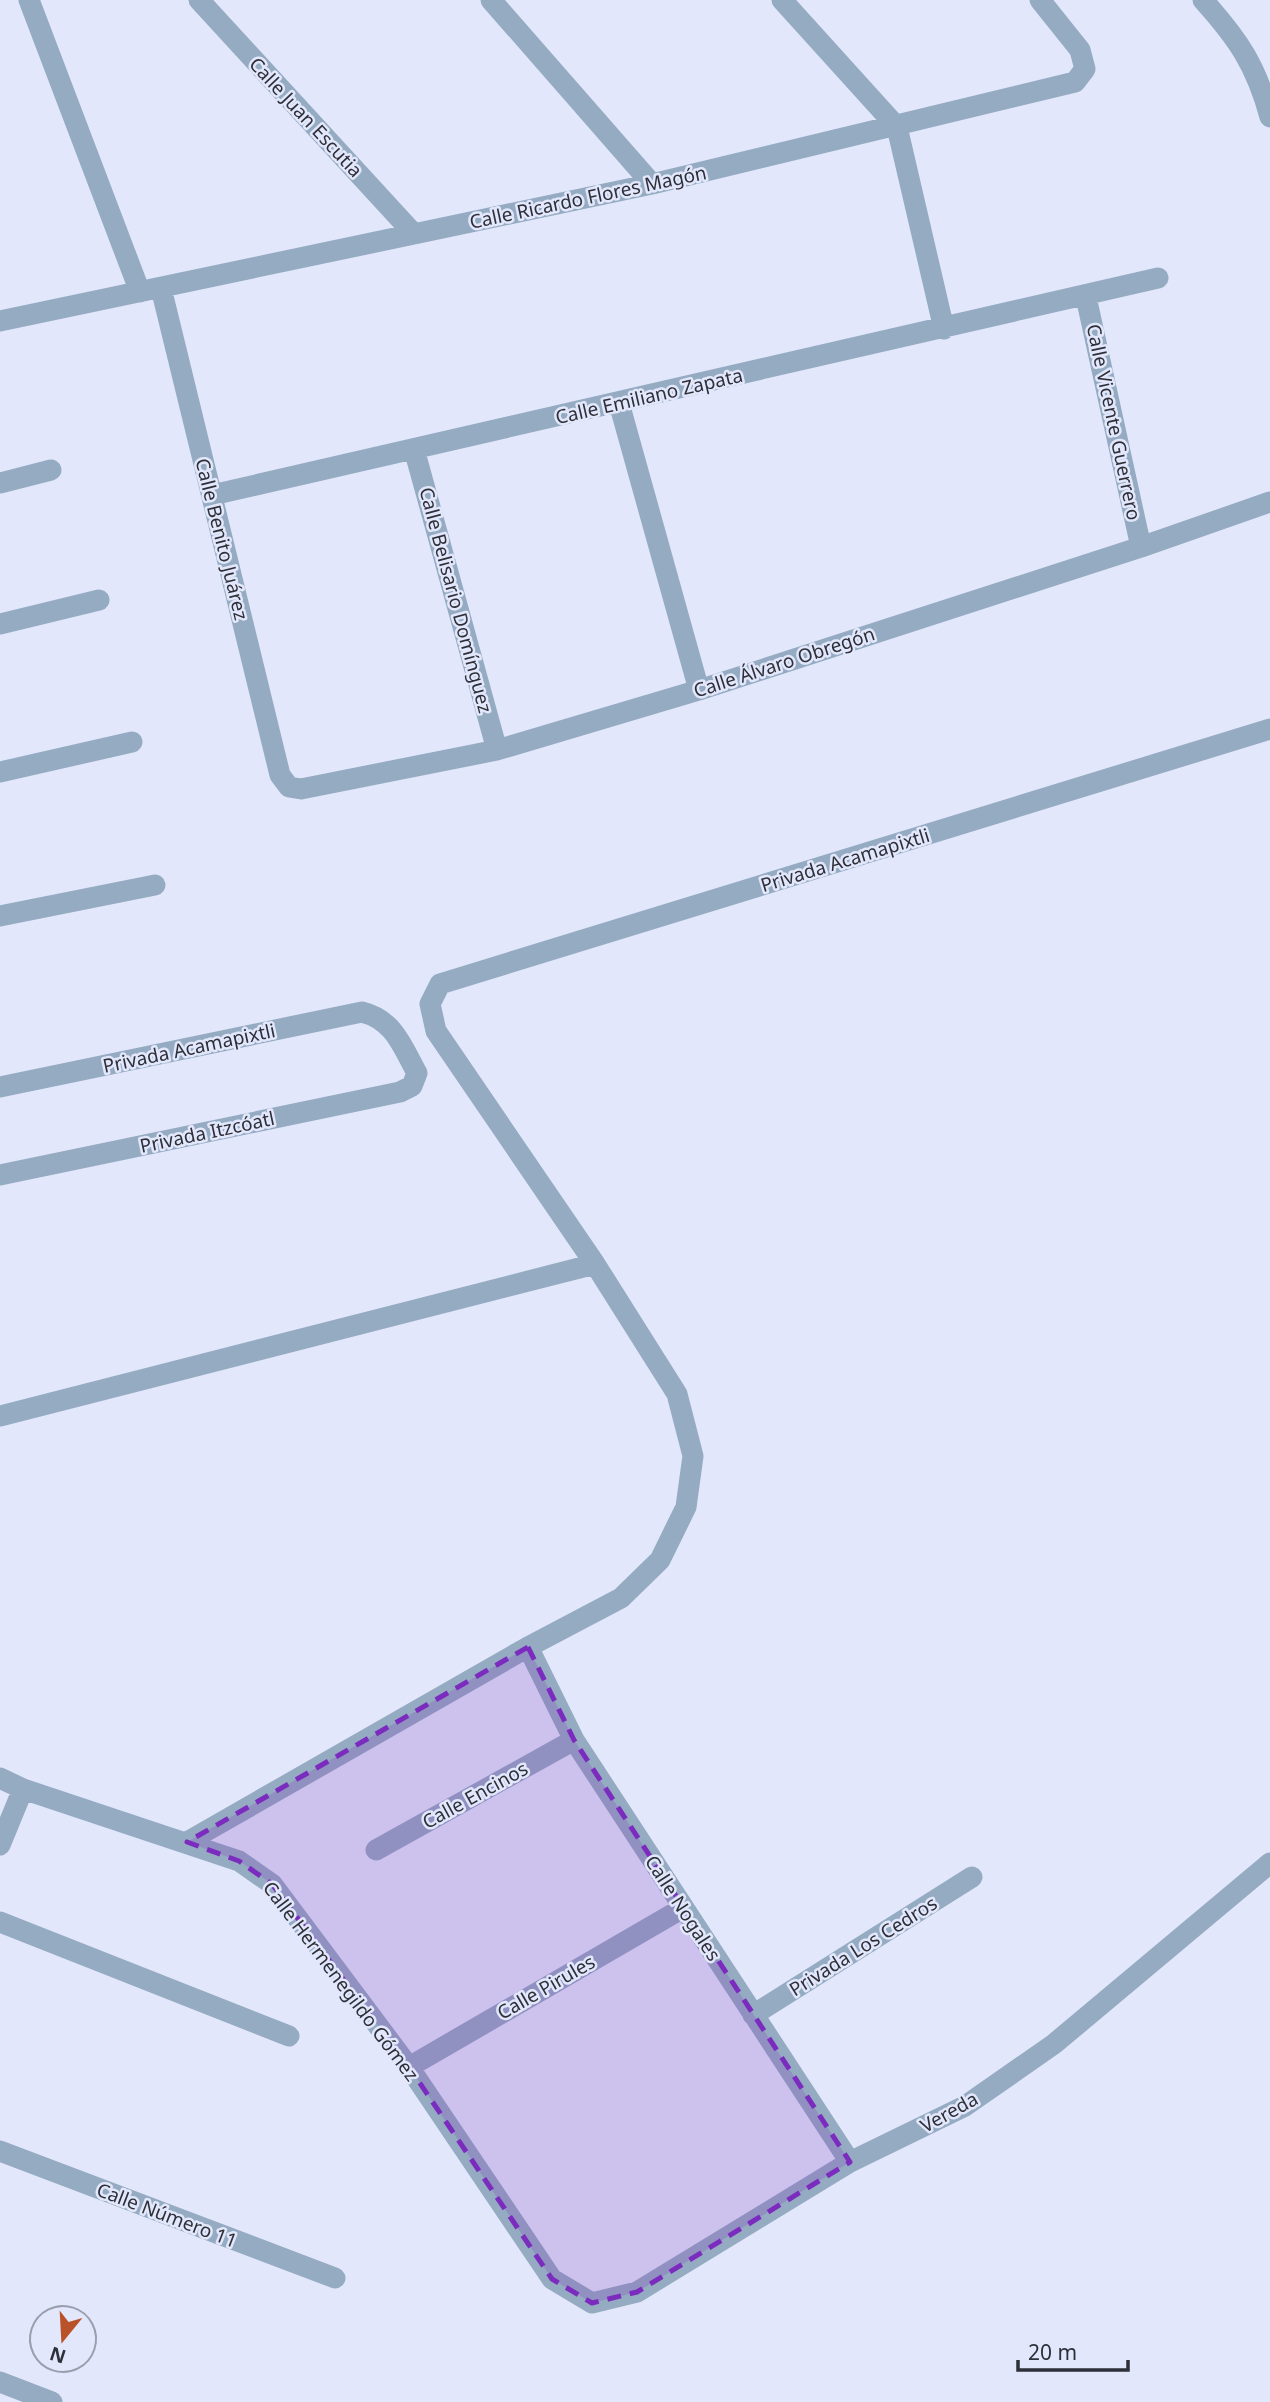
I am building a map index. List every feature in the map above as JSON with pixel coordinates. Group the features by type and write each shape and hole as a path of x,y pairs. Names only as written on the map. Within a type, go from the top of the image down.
{"street":[{"name":"Calle Benito Juárez","path":"29,0 150,290 212,495 280,775 289,787"},
{"name":"Calle Juan Escutia","path":"199,0 414,234"},
{"path":"491,0 652,184"},
{"path":"782,0 897,127 944,330"},
{"name":"Calle Ricardo Flores Magón","path":"0,321 652,184 1075,82 1085,69 1080,50 1040,0"},
{"path":"1203,0 1235,36 1250,60 1259,78 1270,117"},
{"name":"Calle Emiliano Zapata","path":"212,495 944,330 1158,278"},
{"name":"Calle Vicente Guerrero","path":"1086,297 1141,547"},
{"path":"620,403 699,690"},
{"name":"Calle Belisario Domínguez","path":"414,449 497,750"},
{"path":"0,483 51,470"},
{"name":"Calle Álvaro Obregón","path":"289,787 301,789 497,750 699,690 1141,547 1270,502"},
{"path":"0,624 99,600"},
{"name":"Privada Acamapixtli","path":"595,1264 436,1031 430,1004 440,984 1270,729"},
{"path":"0,772 132,741"},
{"path":"0,916 155,885"},
{"name":"Privada Acamapixtli","path":"0,1087 362,1012 379,1017"},
{"name":"Privada Itzcóatl","path":"0,1175 400,1092 412,1086 417,1073 393,1031 379,1017"},
{"path":"0,1416 595,1264 677,1394 693,1455 686,1507 660,1560 621,1598 528,1647 187,1842"},
{"name":"Calle Nogales","path":"528,1647 574,1740 850,2162"},
{"name":"Calle Encinos","path":"376,1850 574,1740"},
{"name":"Calle Hermenegildo Gómez","path":"0,1778 23,1789 239,1860 272,1884 409,2067 552,2279 592,2303"},
{"path":"0,1845 23,1789"},
{"name":"Vereda","path":"592,2303 637,2292 850,2162 965,2106 1054,2044 1270,1863"},
{"name":"Privada Los Cedros","path":"753,2015 972,1877"},
{"name":"Calle Pirules","path":"409,2067 684,1908"},
{"path":"0,1922 289,2036"},
{"name":"Calle Número 11","path":"0,2151 335,2278"},
{"path":"0,2382 52,2402"}],"highlighted area":[{"path":"528,1647 574,1740 850,2162 637,2292 592,2303 552,2279 409,2067 272,1884 239,1861 187,1842"}]}
